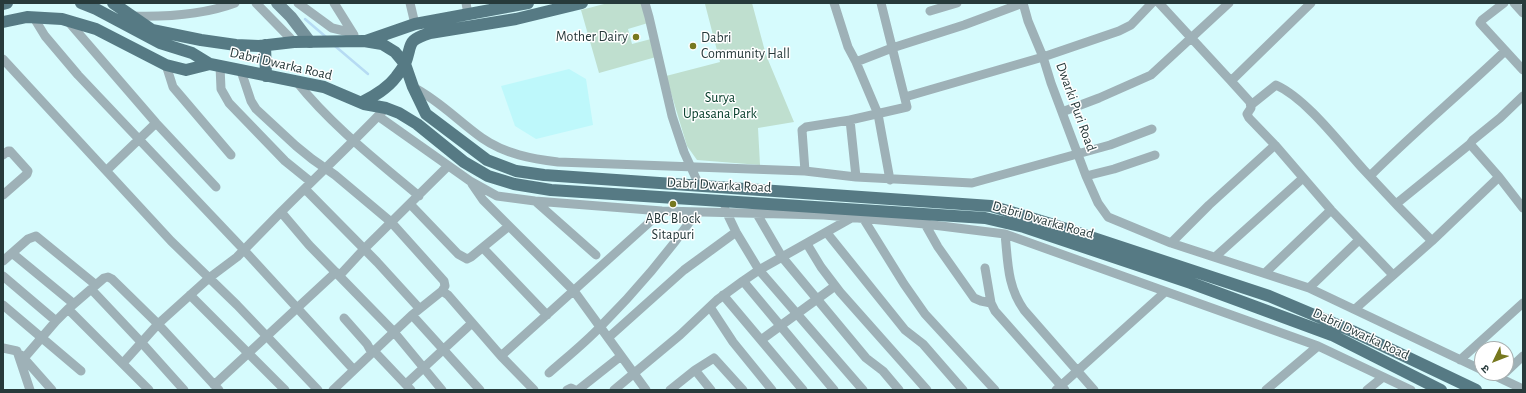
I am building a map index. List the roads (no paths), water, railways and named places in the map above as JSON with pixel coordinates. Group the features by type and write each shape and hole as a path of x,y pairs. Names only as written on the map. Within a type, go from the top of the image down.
{"main road":[{"path":"3,4 7,3"},
{"path":"82,3 160,43 192,53 215,65"},
{"path":"113,3 130,11 152,30 200,40 236,45 265,45 357,39 415,24 467,8 528,3"},
{"path":"362,102 379,93 395,78 405,64 411,42 418,37 430,33 516,19 582,3"},
{"name":"Dabri Dwarka Road","path":"3,22 27,17 67,20 96,28 166,65 186,70 215,65 324,87 362,102 382,112 399,113 417,124 464,162 488,176 514,184 551,190 985,218 1024,227 1191,283 1332,334 1441,390"},
{"name":"Dabri Dwarka Road","path":"357,39 382,44 396,52 405,64 413,87 426,114 487,160 516,171 544,175 990,206 1269,296 1352,330 1476,390"},
{"path":"265,45 266,76"}],"street":[{"path":"130,11 159,16 223,7 235,3"},
{"path":"256,3 294,42"},
{"path":"277,3 312,42"},
{"path":"298,3 332,28 357,39"},
{"path":"334,3 357,39"},
{"path":"410,3 415,24"},
{"path":"645,3 650,16 672,116 699,185"},
{"path":"834,3 848,46 878,114 890,180"},
{"path":"805,171 802,130 806,127 850,120 907,107 890,49 881,3"},
{"path":"930,11 957,3"},
{"path":"856,62 875,54 964,25 1023,3"},
{"name":"Dwarki Puri Road","path":"1023,3 1028,21 1043,57 1051,83 1086,176 1098,203 1108,217 1171,243"},
{"path":"905,97 1043,57 1108,35 1131,25 1152,3"},
{"path":"1159,3 1231,81 1251,105"},
{"path":"1062,112 1099,98 1151,75 1229,3"},
{"path":"1231,81 1311,3"},
{"path":"1504,3 1480,23 1523,70"},
{"path":"1514,3 1523,13"},
{"path":"34,18 45,36 59,53 138,139 244,250 296,309 354,370"},
{"path":"67,20 156,123 216,187"},
{"path":"1370,176 1409,137 1505,51"},
{"path":"3,59 107,170 147,216 267,336 318,390"},
{"path":"166,65 173,87 231,155"},
{"path":"215,65 221,89 229,103 286,161 364,249 419,308"},
{"path":"242,71 251,101 256,109 312,160 326,169 391,222 445,283 442,291 419,308 336,389"},
{"path":"296,81 309,98 354,141 419,196"},
{"path":"1394,275 1359,240 1275,145 1247,116 1251,105 1276,86 1280,88 1313,114 1432,241"},
{"path":"413,87 434,99 483,139 506,151 536,160 558,162 805,171 890,180 972,183 1110,145 1152,129"},
{"path":"1396,204 1470,144 1523,96"},
{"path":"123,363 158,324 209,278 244,250 382,112 448,166 470,182 497,196 536,201 662,211 853,217 1004,234 1318,346 1411,390"},
{"path":"850,120 856,177"},
{"path":"107,170 156,123"},
{"path":"1470,144 1499,177 1523,208"},
{"path":"1275,145 1209,205 1171,243 1309,288 1474,366"},
{"path":"3,155 10,151 28,171 3,195"},
{"path":"1086,176 1114,169 1154,155"},
{"path":"25,357 56,321 93,287 104,278 108,277 112,279 158,324 216,387 248,353 296,309 338,274 448,166"},
{"path":"1355,309 1432,241 1499,177"},
{"path":"1216,257 1303,178"},
{"path":"470,182 483,200 574,291 646,390"},
{"path":"723,200 726,213 759,270 798,313 863,390"},
{"path":"536,201 596,255"},
{"path":"410,204 463,258 467,259 483,248 509,226"},
{"path":"1265,273 1332,210"},
{"path":"501,356 662,211"},
{"path":"281,212 309,245 394,332 442,390"},
{"path":"549,374 600,327 667,252 697,212"},
{"path":"757,214 782,257 866,358 882,371 899,390"},
{"path":"614,390 680,335 723,295 759,270 853,217"},
{"path":"863,218 904,284 925,314 995,390"},
{"path":"925,224 934,241 974,298 991,303"},
{"path":"608,338 684,270 736,232"},
{"path":"827,233 905,330 923,344 963,390"},
{"path":"1004,234 1011,287 1016,299 1094,390"},
{"path":"3,261 28,239 36,236 93,287 184,390"},
{"path":"1309,288 1359,240"},
{"path":"807,244 835,286 927,390"},
{"path":"483,248 547,315"},
{"path":"12,253 71,307 150,390"},
{"path":"985,268 991,303 995,311 1061,388 1077,371 1165,292"},
{"path":"196,274 209,278"},
{"path":"3,276 56,321"},
{"path":"743,281 834,390"},
{"path":"761,340 835,286"},
{"path":"442,291 448,295 501,356 534,390"},
{"path":"190,295 285,390"},
{"path":"723,295 803,390"},
{"path":"1460,360 1523,303"},
{"path":"3,305 81,371"},
{"path":"710,307 733,342 772,390"},
{"path":"412,315 480,390"},
{"path":"344,318 373,352 409,387 424,367 472,323"},
{"path":"1266,390 1318,346"},
{"path":"3,348 17,351 25,357 52,390"},
{"path":"17,351 30,390"},
{"path":"578,390 621,356"},
{"path":"1514,365 1523,356"},
{"path":"670,390 695,370 714,358 743,390"},
{"path":"695,370 711,390"},
{"path":"1367,390 1383,376"},
{"path":"1513,381 1523,389"},
{"path":"566,390 570,388 575,390"}],"waterway":[{"path":"305,19 326,37"},
{"path":"335,46 368,74"}],"place":[{"name":"Mother Dairy","path":"636,37"},
{"name":"Dabri Community Hall","path":"693,46"},
{"name":"ABC Block Sitapuri","path":"673,204"}],"park label":[{"name":"Surya Upasana Park","path":"720,106"}]}
